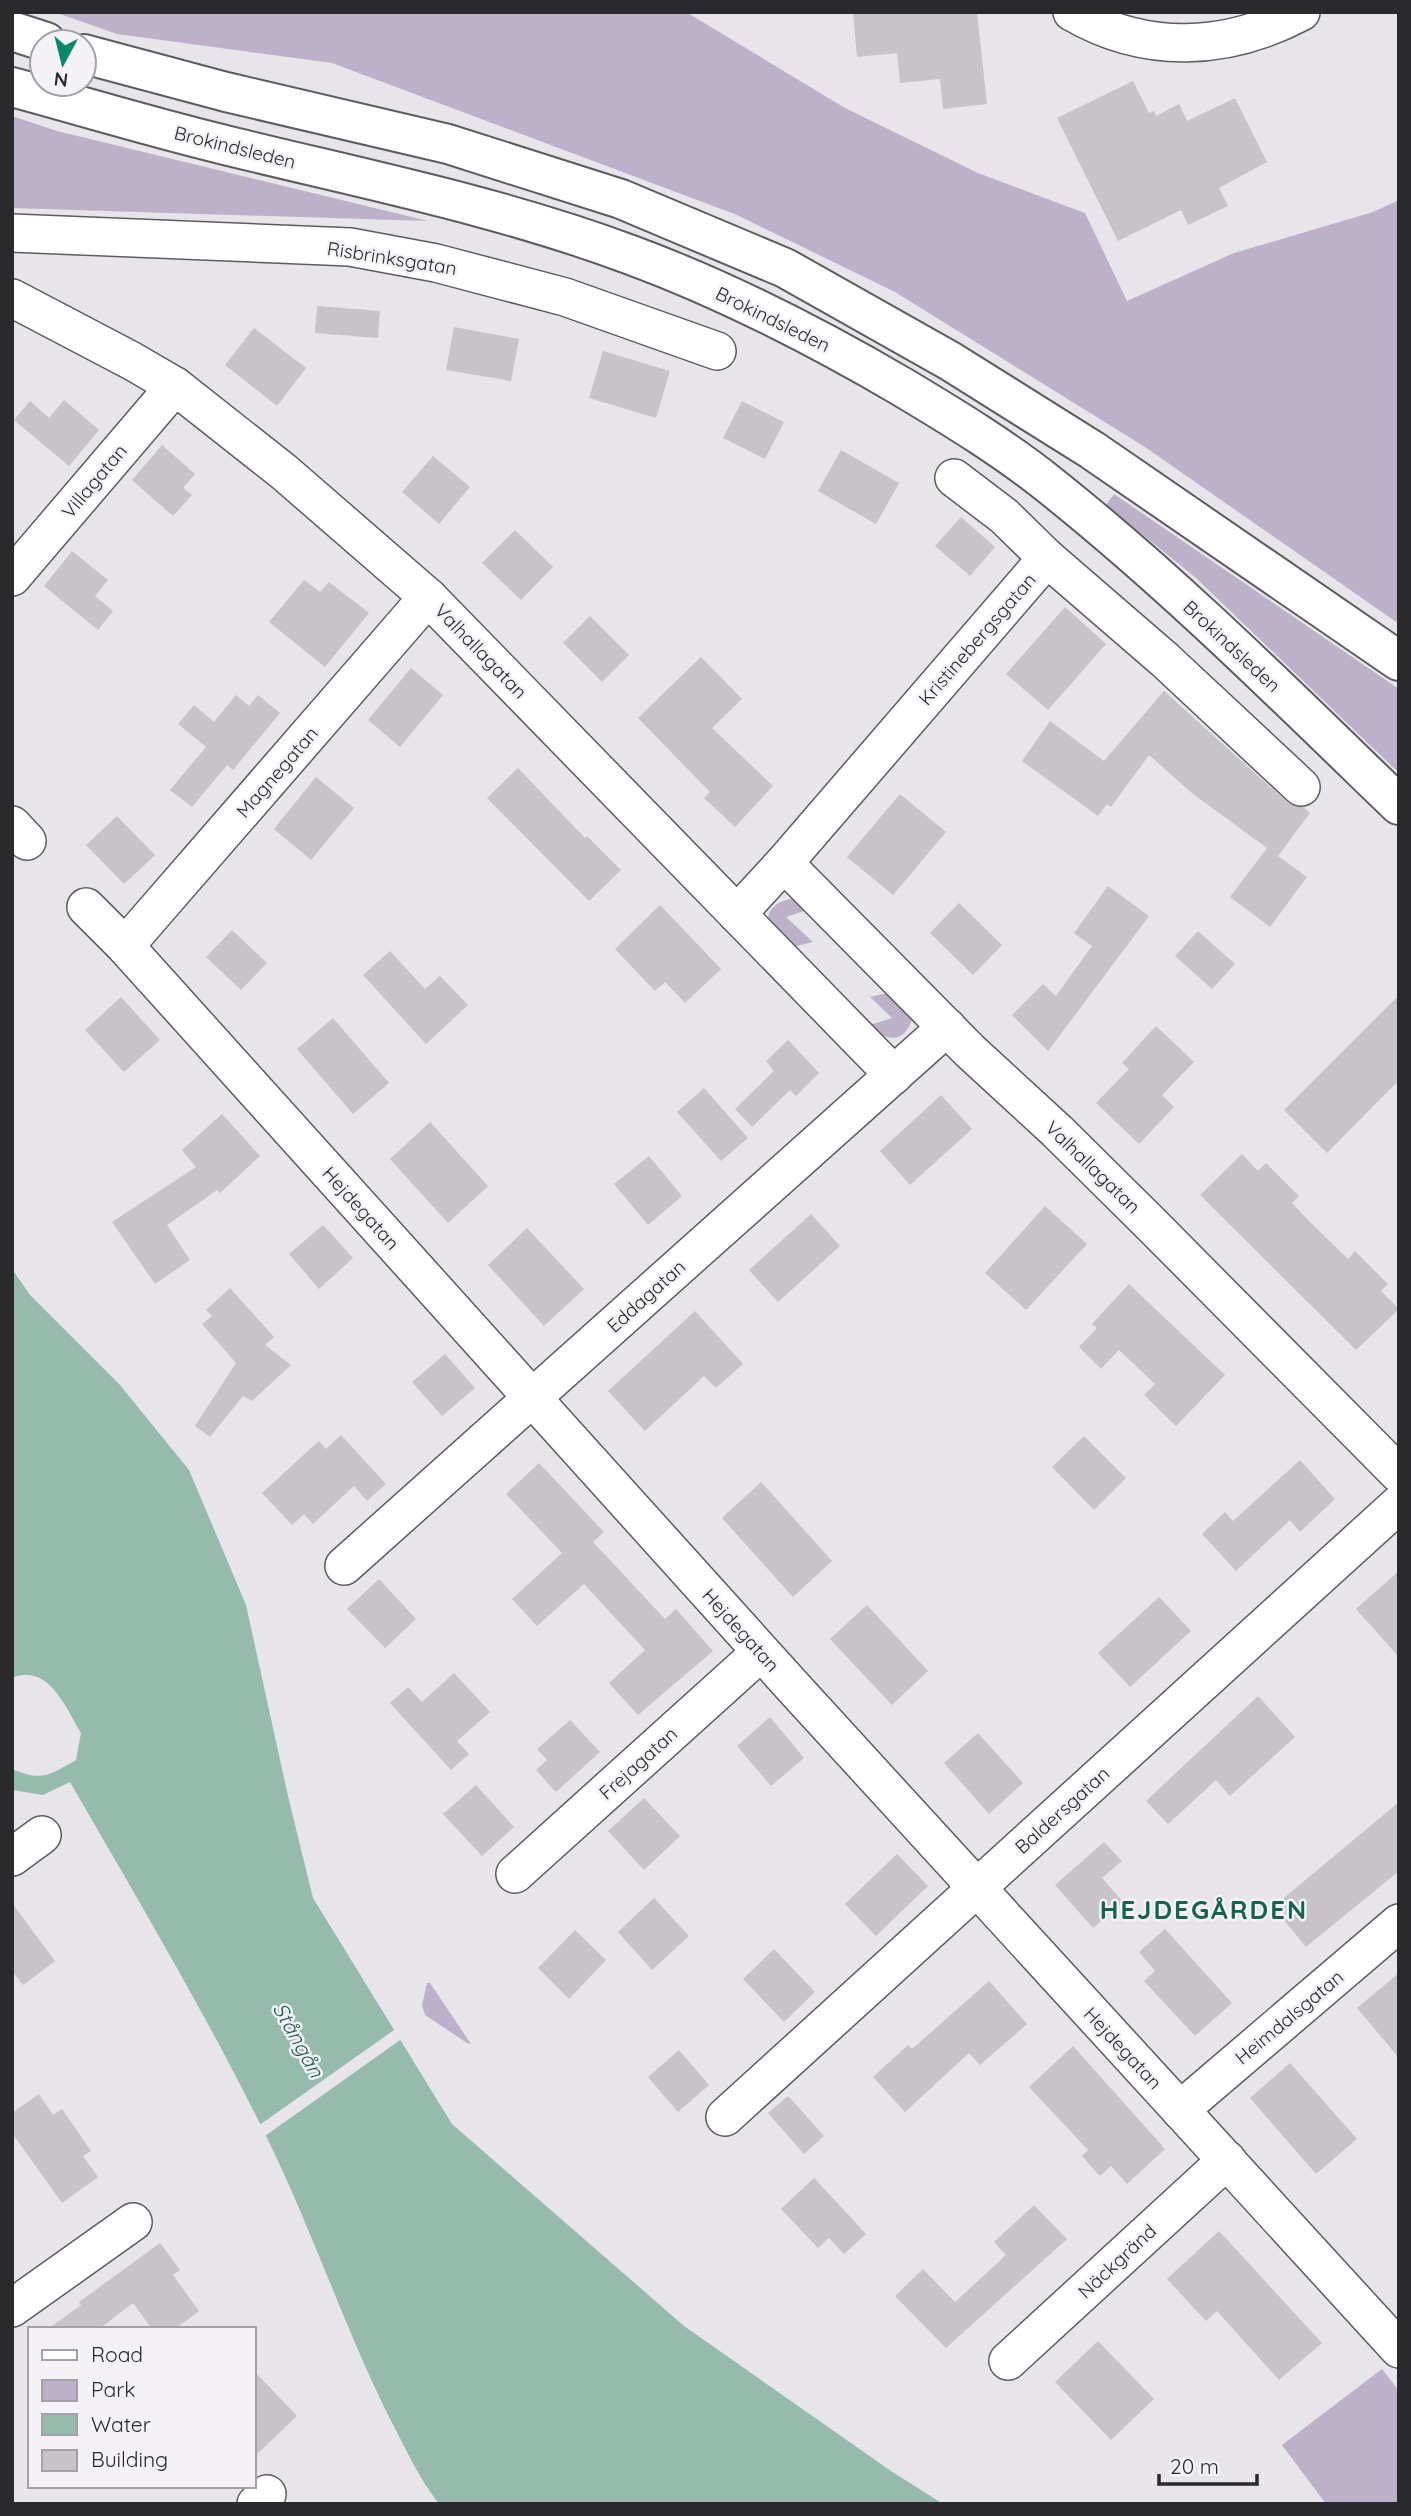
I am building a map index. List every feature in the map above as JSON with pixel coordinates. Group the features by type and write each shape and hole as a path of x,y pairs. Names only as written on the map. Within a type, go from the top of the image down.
{"main road":[{"path":"98,58 226,92 448,144 621,199 785,268 950,361 1092,450 1399,661"},
{"name":"Brokindsleden","path":"12,87 218,144 448,198 532,221 632,255 794,327 927,402 1048,484 1146,566 1399,805"}],"street":[{"path":"1072,12 1101,27 1128,35 1181,43 1209,43 1274,25 1301,12"},
{"name":"Risbrinksgatan","path":"12,233 350,247 436,263 565,297 717,351"},
{"name":"Valhallagatan","path":"12,298 132,360 175,386 284,472 428,597 894,1074"},
{"name":"Villagatan","path":"12,577 175,386"},
{"path":"954,478 1004,516 1047,558"},
{"name":"Kristinebergsgatan","path":"737,914 1047,558 1165,660 1301,787"},
{"name":"Magnegatan","path":"125,946 428,597"},
{"name":"Valhallagatan","path":"784,863 1399,1474"},
{"name":"Hejdegatan","path":"86,907 125,946 976,1889 1399,2349"},
{"name":"Eddagatan","path":"344,1566 947,1027"},
{"name":"Baldersgatan","path":"725,2118 1399,1504"},
{"name":"Frejagatan","path":"515,1874 761,1652"},
{"path":"12,1857 42,1835"},
{"name":"Heimdalsgatan","path":"1180,2110 1399,1923"},
{"name":"Näckgränd","path":"1008,2361 1227,2160"},
{"path":"12,2308 133,2222"}],"green space":[{"path":"54,12 686,12 845,108 978,173 1085,213 1127,301 1234,253 1373,212 1399,200 1399,624 1145,447 895,292 737,215 332,63 117,34"},
{"path":"12,116 57,131 428,221 12,208"},
{"path":"1114,494 1399,689 1399,773 1196,578 1106,505"},
{"path":"796,898 813,908 786,917 813,942 788,948 770,925 769,914 780,902"},
{"path":"896,991 914,1014 906,1031 895,1038 882,1035 867,1026 892,1018 870,997"},
{"path":"427,1983 430,1983 471,2044 425,2015 422,2005"},
{"path":"1382,2369 1399,2391 1399,2504 1326,2504 1282,2445"}],"water":[{"name":"Stångån","path":"12,1269 30,1295 120,1385 189,1470 246,1605 313,1898 452,2124 684,2326 891,2471 943,2504 439,2504 412,2462 389,2417 284,2174 245,2094 172,1959 70,1782 43,1795 12,1790 12,1769 39,1776 59,1770 76,1760 81,1733 62,1700 46,1682 36,1676 12,1678"}],"pier":[{"path":"397,2028 403,2038 265,2136 258,2126"}],"building":[{"path":"853,12 977,12 987,104 943,109 940,79 900,83 897,53 857,57"},
{"path":"1133,81 1149,113 1154,111 1156,116 1179,104 1187,121 1235,98 1267,162 1219,188 1228,206 1188,225 1181,210 1118,241 1057,118"},
{"path":"317,306 380,311 378,338 315,333"},
{"path":"454,327 519,339 511,381 446,370"},
{"path":"254,328 306,368 277,406 225,365"},
{"path":"603,351 670,371 656,418 589,398"},
{"path":"64,400 99,430 69,466 14,420 30,401 49,418"},
{"path":"742,401 784,422 765,459 723,438"},
{"path":"162,445 195,474 183,488 192,495 173,516 132,480"},
{"path":"841,450 899,483 876,524 818,491"},
{"path":"433,456 470,487 439,524 402,492"},
{"path":"961,517 995,547 970,576 935,546"},
{"path":"515,530 553,567 521,600 482,563"},
{"path":"72,551 108,580 95,596 113,611 98,630 44,586"},
{"path":"304,580 320,592 329,582 369,613 325,667 269,622"},
{"path":"1065,607 1106,644 1048,710 1006,674"},
{"path":"590,616 629,655 602,682 563,643"},
{"path":"701,657 742,699 712,728 773,786 735,827 704,798 710,792 638,718"},
{"path":"411,668 443,695 400,747 368,720"},
{"path":"1164,691 1287,802 1303,807 1310,813 1278,856 1307,877 1270,927 1230,897 1267,848 1193,794 1149,755 1111,807 1107,804 1098,816 1022,761 1050,721 1104,761"},
{"path":"236,695 249,706 258,695 280,713 233,770 227,765 192,807 170,790 206,747 178,724 194,705 214,722"},
{"path":"518,768 585,838 587,836 621,870 589,901 487,798"},
{"path":"316,777 354,808 311,860 274,829"},
{"path":"900,794 946,832 893,895 847,857"},
{"path":"117,816 155,855 124,884 86,845"},
{"path":"1108,886 1149,916 1048,1051 1012,1015 1043,984 1056,996 1092,946 1074,933"},
{"path":"959,903 1002,945 973,975 930,933"},
{"path":"660,905 721,969 685,1003 665,982 655,991 615,949"},
{"path":"232,930 267,963 241,990 206,957"},
{"path":"1198,931 1235,964 1212,989 1175,956"},
{"path":"390,951 425,989 440,976 468,1005 426,1044 363,975"},
{"path":"1399,995 1399,1080 1327,1153 1284,1110"},
{"path":"121,997 160,1040 124,1072 85,1030"},
{"path":"333,1018 389,1083 353,1114 297,1049"},
{"path":"1156,1026 1194,1062 1162,1095 1174,1107 1139,1144 1096,1103 1129,1069 1122,1063"},
{"path":"788,1040 819,1073 796,1096 790,1090 752,1127 735,1109 774,1071 766,1061"},
{"path":"704,1088 748,1138 721,1161 677,1112"},
{"path":"941,1095 972,1129 910,1185 880,1151"},
{"path":"222,1114 260,1156 220,1193 217,1190 167,1225 190,1260 155,1284 112,1222 196,1167 182,1150"},
{"path":"430,1122 488,1186 448,1223 390,1159"},
{"path":"1242,1154 1258,1171 1266,1163 1299,1196 1292,1203 1309,1221 1348,1259 1355,1251 1388,1284 1381,1291 1399,1309 1356,1350 1200,1195"},
{"path":"649,1156 682,1196 648,1225 614,1184"},
{"path":"1045,1206 1087,1244 1026,1310 985,1273"},
{"path":"811,1214 840,1246 778,1302 749,1270"},
{"path":"323,1225 353,1258 319,1289 289,1254"},
{"path":"527,1228 584,1289 544,1326 488,1265"},
{"path":"1129,1284 1225,1375 1176,1426 1144,1395 1155,1384 1119,1350 1101,1369 1079,1347 1097,1328 1092,1324"},
{"path":"230,1288 274,1337 265,1345 291,1365 252,1401 243,1396 210,1437 195,1426 236,1363 202,1324 212,1316 206,1310"},
{"path":"695,1311 743,1364 716,1388 704,1376 645,1431 608,1391"},
{"path":"445,1354 475,1388 442,1416 412,1382"},
{"path":"341,1435 386,1484 367,1501 354,1486 313,1524 304,1514 292,1525 262,1493 319,1441 326,1449"},
{"path":"1084,1436 1126,1478 1094,1510 1052,1467"},
{"path":"1300,1460 1335,1499 1300,1532 1290,1520 1236,1571 1202,1534 1225,1512 1233,1521"},
{"path":"539,1463 604,1532 593,1542 665,1619 676,1609 713,1651 638,1715 609,1683 645,1650 584,1584 537,1626 512,1599 562,1553 506,1494"},
{"path":"761,1482 832,1561 793,1597 722,1518"},
{"path":"1399,1571 1399,1657 1356,1609"},
{"path":"379,1579 416,1619 385,1648 347,1609"},
{"path":"1159,1597 1191,1631 1130,1687 1098,1653"},
{"path":"867,1605 928,1671 892,1705 830,1639"},
{"path":"454,1673 490,1712 457,1741 469,1754 451,1770 390,1703 408,1687 422,1702"},
{"path":"1258,1696 1295,1737 1230,1796 1216,1780 1168,1824 1146,1801"},
{"path":"770,1717 804,1758 771,1786 737,1746"},
{"path":"570,1720 600,1752 556,1792 536,1770 547,1760 537,1749"},
{"path":"978,1733 1023,1783 989,1814 944,1763"},
{"path":"476,1785 514,1827 482,1856 443,1814"},
{"path":"644,1798 680,1836 644,1870 608,1831"},
{"path":"1399,1802 1399,1871 1306,1947 1273,1907"},
{"path":"1104,1842 1122,1861 1102,1878 1123,1902 1093,1928 1055,1885"},
{"path":"897,1854 928,1886 876,1936 845,1904"},
{"path":"654,1898 689,1936 652,1970 618,1932"},
{"path":"12,1903 55,1961 23,1985 12,1971"},
{"path":"1165,1929 1232,2003 1195,2036 1144,1981 1155,1971 1139,1952"},
{"path":"575,1930 606,1960 569,1999 538,1968"},
{"path":"774,1949 815,1992 784,2022 743,1979"},
{"path":"1399,1973 1399,2058 1357,2008"},
{"path":"989,1981 1027,2024 980,2065 969,2053 905,2112 873,2077 908,2045 912,2049"},
{"path":"1073,2046 1165,2149 1127,2184 1111,2166 1100,2176 1082,2156 1088,2150 1029,2087"},
{"path":"679,2050 709,2085 678,2112 648,2077"},
{"path":"1290,2063 1357,2139 1316,2174 1250,2098"},
{"path":"39,2094 53,2115 62,2109 91,2151 83,2156 98,2177 62,2203 12,2133 12,2113"},
{"path":"788,2096 824,2136 804,2154 768,2113"},
{"path":"814,2178 866,2234 844,2254 829,2238 818,2248 781,2209"},
{"path":"1034,2205 1067,2239 946,2348 895,2296 923,2269 955,2302 1006,2255 994,2242"},
{"path":"1219,2231 1322,2343 1279,2380 1217,2311 1206,2321 1167,2279"},
{"path":"160,2243 180,2270 173,2275 199,2311 178,2327 151,2327 133,2303 102,2327 51,2327 81,2305 79,2302"},
{"path":"1098,2341 1154,2399 1111,2440 1055,2382"},
{"path":"256,2373 297,2416 256,2455"}],"district":[{"name":"HEJDEGÅRDEN","path":"1204,1910"}]}
